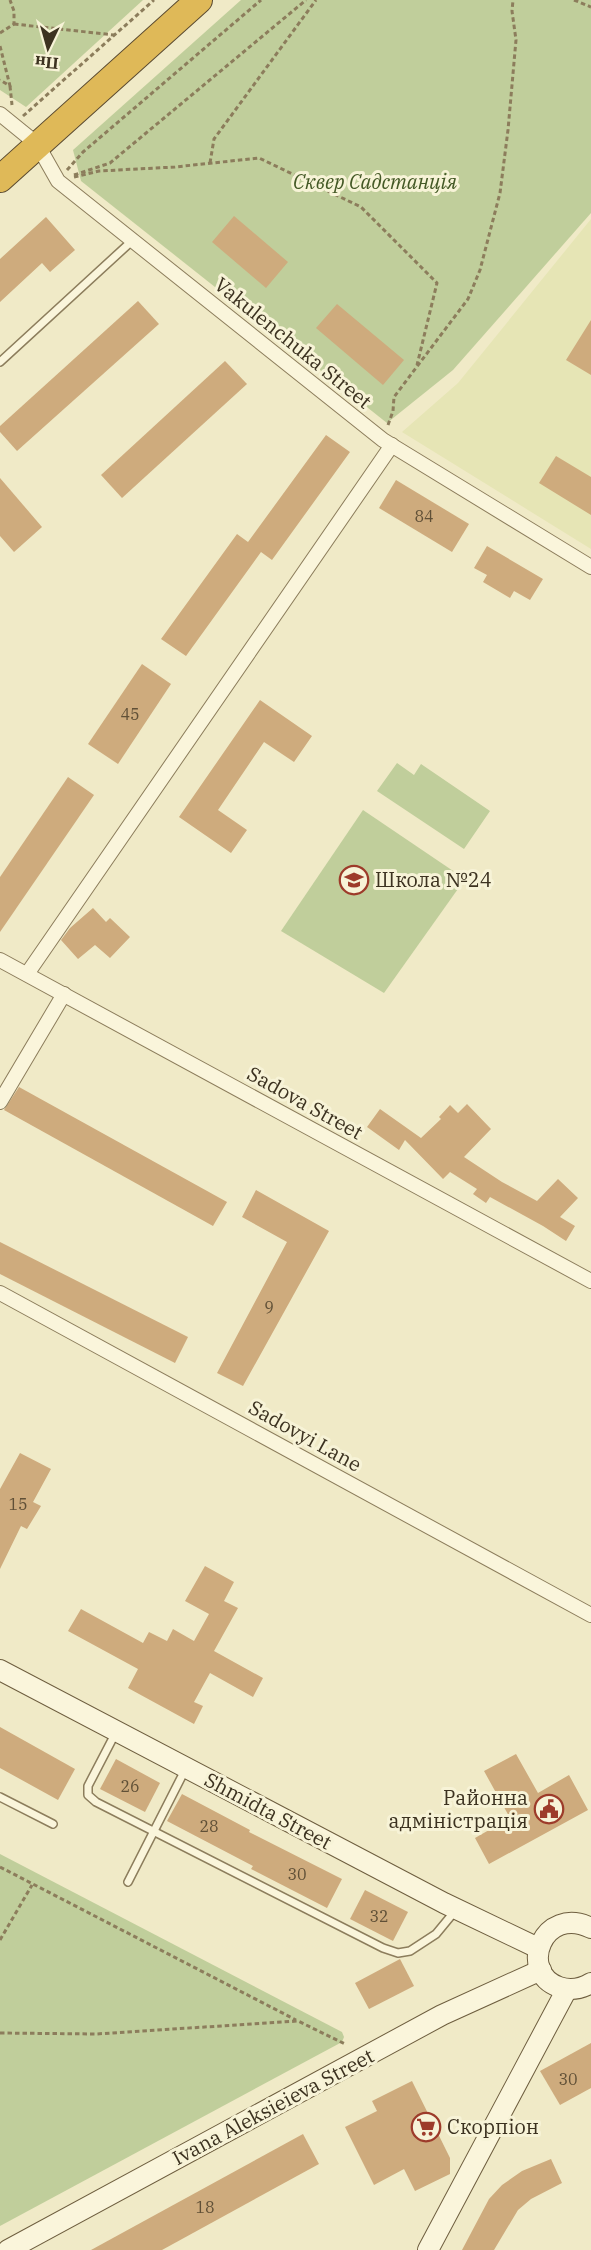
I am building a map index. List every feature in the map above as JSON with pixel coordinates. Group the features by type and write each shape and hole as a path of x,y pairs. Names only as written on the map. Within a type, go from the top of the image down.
{"highway":[{"path":"0,179 199,0"}],"street":[{"name":"Vakulenchuka Street","path":"0,114 37,144 58,181 387,442 591,567"},
{"path":"27,974 387,442"},
{"name":"Sadova Street","path":"0,960 591,1281"},
{"path":"0,1102 64,994"},
{"name":"Sadovyi Lane","path":"0,1293 591,1615"},
{"name":"Shmidta Street","path":"0,1670 456,1909 538,1948"},
{"path":"591,1928 581,1923 560,1924 550,1929 538,1948 541,1970 556,1986 579,1989 591,1983"},
{"name":"Ivana Aleksieieva Street","path":"8,2250 442,2015 541,1970"},
{"path":"429,2250 567,1989"}],"lane":[{"path":"0,362 133,240"},
{"path":"117,1731 88,1786 88,1795 96,1802 383,1948 398,1953 410,1951 436,1934 456,1909"},
{"path":"128,1882 186,1768"},
{"path":"0,1797 53,1824"}],"path":[{"path":"10,0 14,11 14,24"},
{"path":"15,124 154,0"},
{"path":"58,181 83,152 261,0"},
{"path":"58,181 110,163 306,0"},
{"path":"210,163 214,139 316,0"},
{"path":"387,442 394,397 468,300 480,270 500,193 508,130 516,40 513,0"},
{"path":"574,0 591,7"},
{"path":"0,33 14,24 115,35"},
{"path":"0,46 9,86 0,80"},
{"path":"58,181 99,171 259,158 361,207 437,283 417,365"},
{"path":"0,1867 345,2044"},
{"path":"0,1940 33,1884"},
{"path":"0,2033 96,2034 298,2021"}],"green space":[{"path":"0,0 143,0 26,107 0,90"},
{"name":"Сквер Садстанція","path":"241,0 591,0 591,213 453,370 387,423 81,181 73,150"},
{"path":"591,219 591,549 402,432 458,383"},
{"path":"397,763 414,775 421,764 490,811 464,849 377,791"},
{"path":"363,810 465,879 384,993 281,931"},
{"path":"0,1854 342,2032 344,2037 342,2042 0,2226"}],"building":[{"path":"234,216 288,262 266,288 212,242"},
{"path":"46,217 75,250 50,272 42,263 0,302 0,259"},
{"path":"138,301 159,324 17,451 0,432 0,426"},
{"path":"337,304 404,360 383,385 316,328"},
{"path":"591,320 591,375 566,360"},
{"path":"225,361 247,384 122,498 101,475"},
{"path":"326,435 350,452 272,560 261,552 186,656 161,639 237,534 248,542"},
{"path":"556,456 591,477 591,515 539,483"},
{"path":"0,478 42,527 14,552 0,536"},
{"path":"396,480 469,524 452,552 379,508"},
{"path":"487,546 543,579 530,600 514,591 510,598 483,582 487,575 474,568"},
{"path":"142,664 171,684 118,764 88,744"},
{"path":"260,700 312,736 294,762 264,742 218,810 247,830 231,853 179,817"},
{"path":"68,777 94,795 0,932 0,877"},
{"path":"93,908 106,922 110,918 130,937 110,958 95,945 78,959 61,940 70,928"},
{"path":"19,1087 227,1202 213,1226 4,1110"},
{"path":"467,1104 491,1129 464,1157 537,1201 558,1179 578,1198 560,1217 575,1226 566,1241 490,1197 486,1203 473,1194 477,1189 450,1172 443,1179 405,1140 399,1150 367,1127 380,1109 421,1138 441,1119 439,1117 450,1105 458,1113"},
{"path":"256,1190 329,1231 243,1386 217,1373 287,1242 242,1217"},
{"path":"0,1242 188,1337 175,1363 0,1274"},
{"path":"20,1453 51,1469 33,1502 41,1506 27,1529 21,1526 0,1569 0,1489"},
{"path":"205,1566 234,1582 224,1601 238,1608 214,1651 263,1678 253,1697 210,1673 194,1702 203,1706 194,1724 128,1688 138,1669 68,1631 81,1609 143,1643 149,1632 167,1641 173,1629 194,1641 209,1614 185,1601"},
{"path":"0,1727 75,1769 58,1800 0,1768"},
{"name":"Районна адміністрація","path":"516,1754 538,1793 569,1775 588,1810 489,1864 475,1838 510,1818 484,1771"},
{"path":"116,1759 160,1783 145,1812 100,1789"},
{"path":"182,1794 250,1830 249,1832 342,1879 327,1908 251,1869 253,1866 167,1821"},
{"path":"365,1890 408,1912 393,1941 350,1919"},
{"path":"400,1959 414,1986 369,2009 355,1983"},
{"path":"591,2043 591,2088 560,2105 540,2071"},
{"path":"412,2081 450,2158 450,2174 415,2191 404,2169 374,2185 345,2127 377,2111 372,2101"},
{"path":"303,2134 319,2164 162,2250 91,2250"},
{"path":"551,2159 562,2183 531,2199 518,2210 494,2250 462,2250 489,2199 502,2185 522,2171"}],"place":[{"name":"Школа №24","path":"354,880"},
{"name":"Районна адміністрація","path":"549,1809"},
{"name":"Скорпіон","path":"426,2127"}]}
